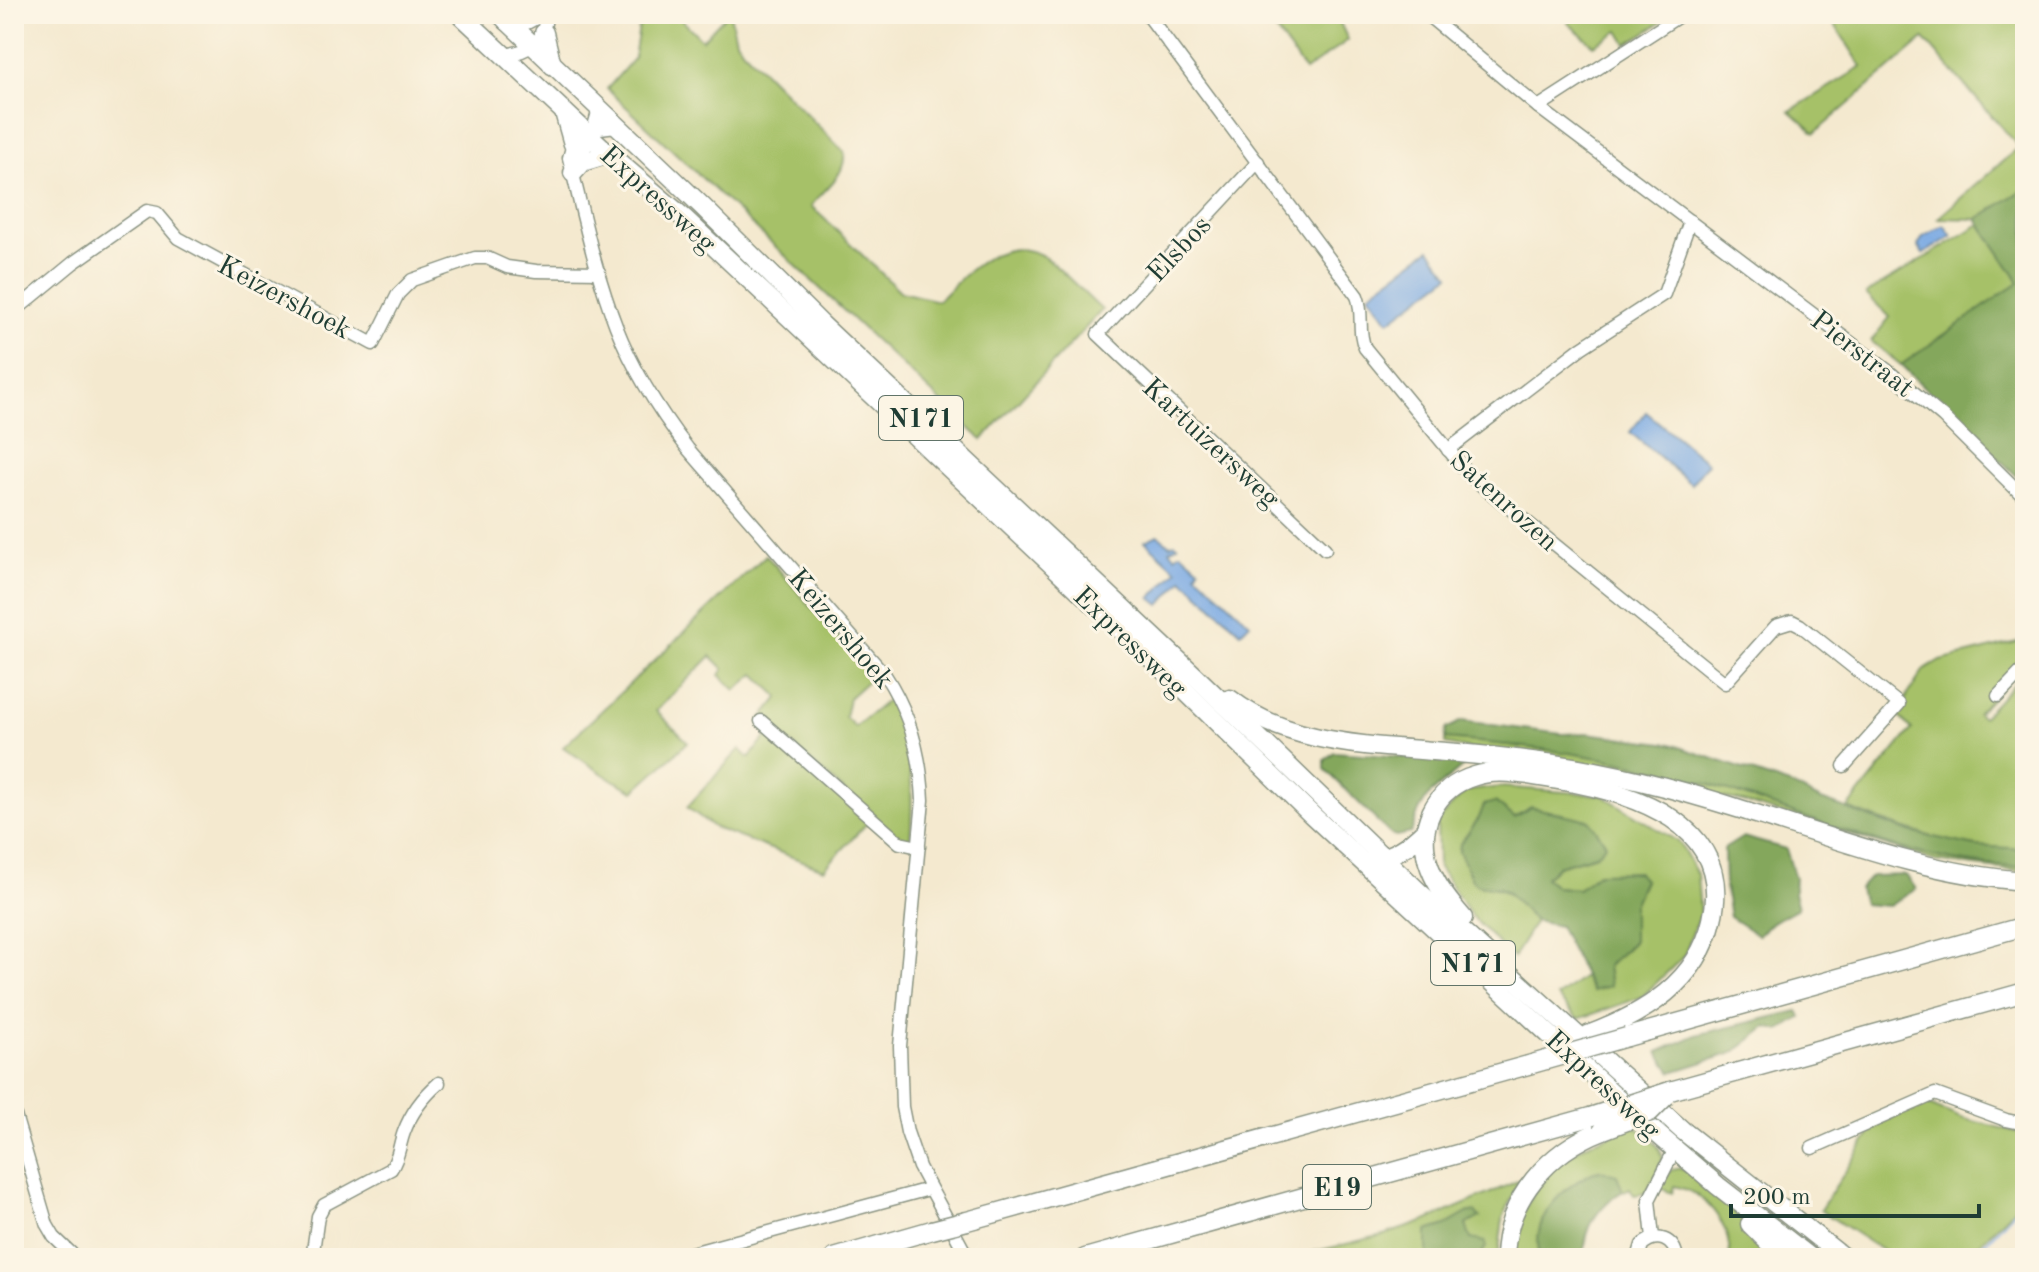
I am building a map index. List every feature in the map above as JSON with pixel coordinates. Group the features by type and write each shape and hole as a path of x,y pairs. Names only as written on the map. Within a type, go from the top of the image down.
{"highway":[{"path":"460,14 529,40"},
{"path":"503,17 526,20 537,14"},
{"path":"503,17 529,40 564,112 586,135"},
{"name":"Expressweg","path":"529,40 822,325 1384,858 1682,1130 1844,1258"},
{"name":"Expressweg","path":"586,135 684,218 1171,677 1289,793 1675,1149 1811,1258"},
{"path":"573,173 583,162 609,154"},
{"path":"1194,675 1241,708 1310,737 1352,745 1478,754 1556,764 1634,779 1893,858 1984,878 2025,881"},
{"path":"1289,793 1288,766 1296,746 1310,737"},
{"path":"1363,860 1384,858 1408,845 1425,830 1435,804 1451,787 1471,777 1497,773 1528,775 1611,790 1660,809 1690,833 1701,848 1713,877 1715,902 1709,935 1688,971 1620,1031"},
{"path":"1425,830 1430,868 1443,894 1509,972"},
{"name":"E19","path":"834,1258 1575,1052 1620,1031 2025,926"},
{"name":"E19","path":"1085,1258 1596,1123 1678,1089 2025,992"},
{"path":"1505,1258 1509,1227 1526,1189 1596,1123"},
{"path":"1675,1149 1682,1130"},
{"path":"1718,1186 1725,1200 1784,1258"}],"street":[{"name":"Satenrozen","path":"1147,14 1357,296 1365,348 1470,476 1725,683 1776,626 1792,621 1899,704 1844,766"},
{"name":"Pierstraat","path":"1426,14 1538,107 1887,370 1943,417 2025,498"},
{"path":"1538,107 1682,14"},
{"path":"573,173 599,109"},
{"path":"586,135 616,126"},
{"name":"Keizershoek","path":"586,135 569,158 599,272 628,352 674,431 885,675 899,697 915,741 922,780 919,847 900,1046 900,1085 907,1132 929,1189 968,1258"},
{"name":"Elsbos","path":"1098,334 1258,162"},
{"name":"Keizershoek","path":"22,305 73,263 147,211 157,213 178,238 373,344 398,294 412,280 462,262 487,258 507,267 536,271 599,272"},
{"path":"1448,450 1581,348 1664,294 1690,221"},
{"name":"Kartuizersweg","path":"1098,334 1325,549"},
{"path":"1998,696 2025,668"},
{"path":"761,721 900,843 919,847"},
{"path":"312,1258 318,1216 324,1205 391,1169 407,1123 427,1093 439,1083"},
{"path":"1812,1148 1935,1094 2025,1124"},
{"path":"14,1112 47,1225 54,1237 76,1258"},
{"path":"1653,1238 1649,1200 1675,1149"},
{"path":"673,1258 929,1189"},
{"path":"1638,1258 1642,1245 1653,1238 1665,1239 1672,1244 1677,1258"}],"green space":[{"path":"641,14 676,14 702,40 730,14 736,40 743,50 844,152 838,175 811,206 901,292 938,301 984,260 997,253 1026,250 1047,259 1102,310 982,440 607,89 634,58"},
{"path":"1264,14 1336,14 1348,40 1305,71"},
{"path":"1575,14 1674,14 1627,44 1619,31 1594,45 1568,23"},
{"path":"1828,14 2025,14 2025,189 1977,219 1938,218 2019,147 1924,39 1815,133 1790,111 1862,67"},
{"path":"2025,189 2025,484 1901,365 2019,282 1977,219"},
{"path":"1980,224 2020,282 1901,365 1871,341 1890,317 1866,294"},
{"path":"766,555 872,677 849,698 845,717 855,727 889,699 903,735 910,769 910,842 888,830 762,718 779,697 755,674 736,690 720,675 724,669 711,656 656,711 688,742 634,791 563,747"},
{"path":"2025,640 2025,663 1977,714 1982,718 2025,671 2025,849 1957,843 1848,808 1912,729 1896,714 1923,671 1940,661"},
{"path":"1462,721 1671,744 1795,787 1821,800 1910,832 1976,846 2025,849 2025,867 1982,864 1897,847 1691,779 1630,764 1538,749 1445,739 1446,729"},
{"path":"769,734 869,821 824,869 715,828 687,807 740,749 749,758"},
{"path":"1445,739 1538,748 1661,771 1898,847 1982,864 2025,867 2025,872 1935,861 1743,802 1445,744"},
{"path":"1334,752 1461,761 1464,765 1428,796 1411,833 1396,836 1390,834 1325,769 1325,760"},
{"path":"1502,787 1602,795 1680,843 1697,874 1700,913 1684,956 1642,997 1578,1019 1557,997 1584,977 1592,991 1607,967 1633,942 1633,905 1644,881 1598,873 1578,889 1557,887 1545,878 1558,866 1596,855 1514,817 1495,802 1484,805 1479,818 1460,844 1478,885 1504,892 1535,921 1513,958 1472,917 1438,866 1437,821 1466,791"},
{"path":"1495,802 1514,817 1531,807 1589,820 1606,844 1596,855 1558,866 1545,878 1557,887 1578,889 1598,873 1638,872 1644,880 1633,905 1633,942 1607,966 1610,986 1592,991 1559,926 1535,921 1507,892 1478,885 1472,880 1459,851 1460,844 1479,818 1484,805"},
{"path":"1743,837 1786,849 1795,878 1794,893 1798,908 1772,922 1758,935 1730,917 1725,887 1724,849"},
{"path":"1906,875 1916,889 1889,906 1863,904 1859,889 1871,876"},
{"path":"1798,1011 1802,1017 1780,1031 1767,1027 1733,1053 1672,1072 1658,1052 1696,1035"},
{"path":"1919,1104 2025,1134 2025,1197 1966,1258 1894,1258 1820,1210 1876,1125"},
{"path":"1635,1126 1656,1145 1663,1159 1647,1193 1634,1195 1630,1188 1602,1207 1587,1235 1584,1258 1515,1258 1520,1222 1527,1205 1549,1174 1594,1141"},
{"path":"1681,1168 1716,1195 1779,1258 1730,1258 1726,1233 1706,1203 1697,1195 1674,1186 1672,1193 1662,1189 1660,1184 1671,1170"},
{"path":"1598,1170 1617,1175 1623,1191 1606,1204 1594,1219 1586,1237 1584,1258 1539,1258 1538,1235 1553,1203 1579,1180"},
{"path":"1520,1180 1503,1218 1498,1258 1289,1258 1426,1221"},
{"path":"1475,1212 1480,1217 1466,1225 1471,1239 1485,1242 1486,1247 1480,1256 1431,1258 1427,1254 1427,1231"}],"water":[{"path":"1944,225 1952,236 1923,254 1918,246 1923,237"},
{"path":"1430,249 1450,275 1389,321 1369,294"},
{"path":"1646,412 1708,463 1691,484 1630,432"},
{"path":"1158,535 1170,545 1178,545 1170,550 1175,556 1181,552 1199,568 1196,573 1250,623 1241,632 1183,579 1160,605 1151,598 1177,570 1145,541"}],"waterway":[{"path":"1971,1258 2025,1200"}]}
